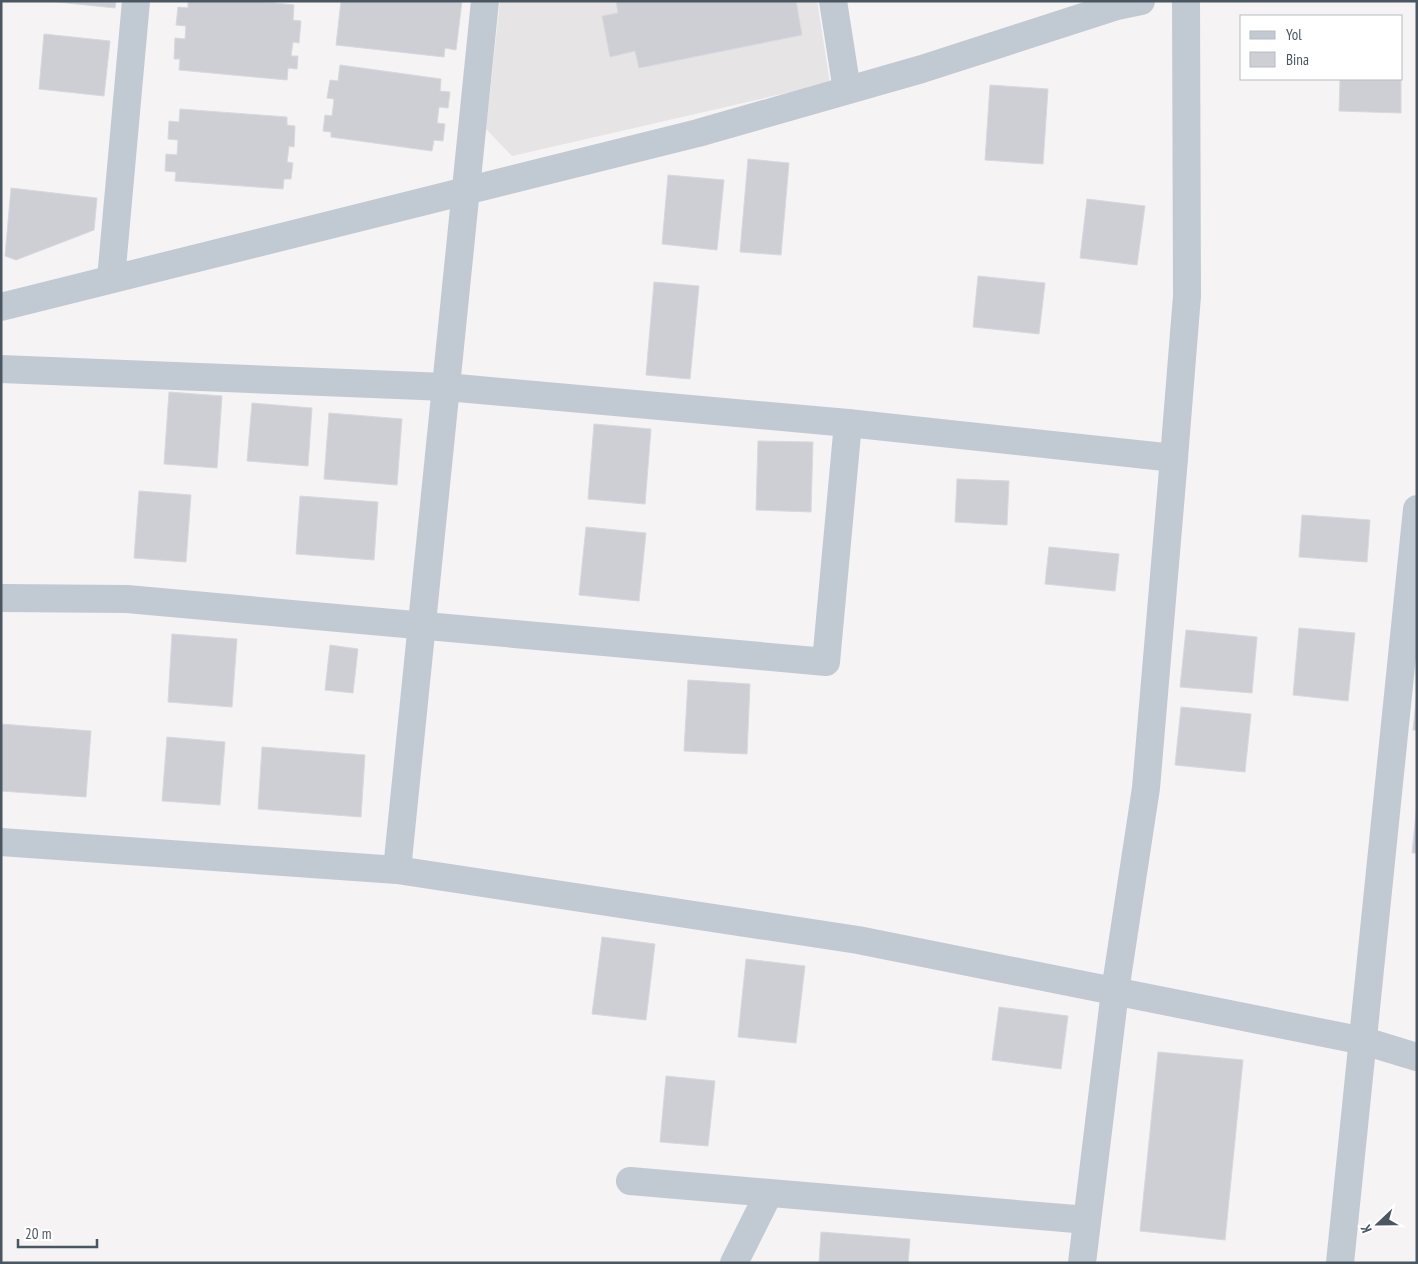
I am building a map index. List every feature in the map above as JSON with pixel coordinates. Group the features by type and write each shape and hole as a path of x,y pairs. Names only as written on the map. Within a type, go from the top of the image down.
{"street":[{"path":"111,279 136,1"},
{"path":"397,870 485,1"},
{"path":"833,1 847,90"},
{"path":"1,306 698,132 922,69 1117,6 1141,1"},
{"path":"1082,1263 1115,991 1146,788 1188,296 1186,1"},
{"path":"1,369 446,387 848,424 1174,458"},
{"path":"1,598 127,599 826,662 848,424"},
{"path":"1340,1263 1417,509"},
{"path":"1,842 397,870 858,940 1364,1041 1417,1057"},
{"path":"630,1181 1087,1220"},
{"path":"734,1263 769,1193"}],"shaded area":[{"path":"500,1 817,1 830,83 512,156 486,129"}],"building":[{"path":"48,1 116,1 115,8"},
{"path":"188,1 257,1 294,5 293,20 301,21 299,43 293,42 291,56 298,56 297,69 288,68 287,80 179,70 180,59 174,59 175,38 185,39 186,26 176,25 178,7 188,8"},
{"path":"341,1 462,1 456,50 445,48 444,57 336,45"},
{"path":"616,1 796,1 802,35 639,68 635,51 610,57 602,16 618,13"},
{"path":"44,34 110,41 104,96 39,89"},
{"path":"340,65 441,79 440,91 450,92 448,108 439,107 437,123 445,124 443,141 434,140 432,151 331,137 331,132 323,131 325,115 332,116 334,99 327,98 330,80 338,81"},
{"path":"1340,80 1401,80 1401,113 1339,111"},
{"path":"990,85 1048,89 1043,164 985,160"},
{"path":"180,109 287,117 287,125 295,126 294,147 289,146 287,162 293,163 291,179 284,179 283,189 175,181 176,172 165,171 166,154 177,155 178,140 168,139 169,121 179,122"},
{"path":"748,159 789,163 781,255 740,252"},
{"path":"668,175 724,180 717,250 662,244"},
{"path":"11,188 97,198 94,230 16,260 5,256"},
{"path":"1087,199 1145,206 1137,265 1080,258"},
{"path":"978,276 1045,283 1039,334 973,327"},
{"path":"654,282 699,286 690,379 646,375"},
{"path":"169,392 222,396 217,468 164,464"},
{"path":"252,403 312,408 308,466 247,461"},
{"path":"329,413 402,419 397,485 324,479"},
{"path":"594,424 651,429 645,504 588,499"},
{"path":"758,441 813,442 811,512 756,510"},
{"path":"957,479 1009,481 1007,525 955,522"},
{"path":"139,491 191,495 186,562 134,558"},
{"path":"300,496 378,502 374,560 296,554"},
{"path":"1302,515 1370,520 1367,562 1299,557"},
{"path":"586,527 646,533 639,601 579,595"},
{"path":"1049,547 1119,554 1115,591 1045,584"},
{"path":"1299,628 1355,633 1348,701 1293,695"},
{"path":"1186,630 1257,637 1252,693 1180,687"},
{"path":"172,634 237,639 232,707 168,702"},
{"path":"330,645 358,649 353,693 325,690"},
{"path":"688,680 750,684 747,754 684,751"},
{"path":"1417,692 1417,730 1413,730"},
{"path":"1181,707 1251,714 1245,772 1175,765"},
{"path":"1,724 91,731 86,797 1,791"},
{"path":"167,737 225,742 220,805 162,801"},
{"path":"262,747 365,755 361,817 258,809"},
{"path":"1417,803 1417,853 1412,853"},
{"path":"602,937 655,944 646,1020 592,1014"},
{"path":"746,959 805,966 796,1043 738,1037"},
{"path":"999,1007 1068,1016 1061,1069 992,1060"},
{"path":"1158,1052 1243,1060 1225,1240 1140,1231"},
{"path":"666,1076 715,1081 708,1146 660,1142"},
{"path":"821,1232 910,1239 908,1263 819,1263"}]}
